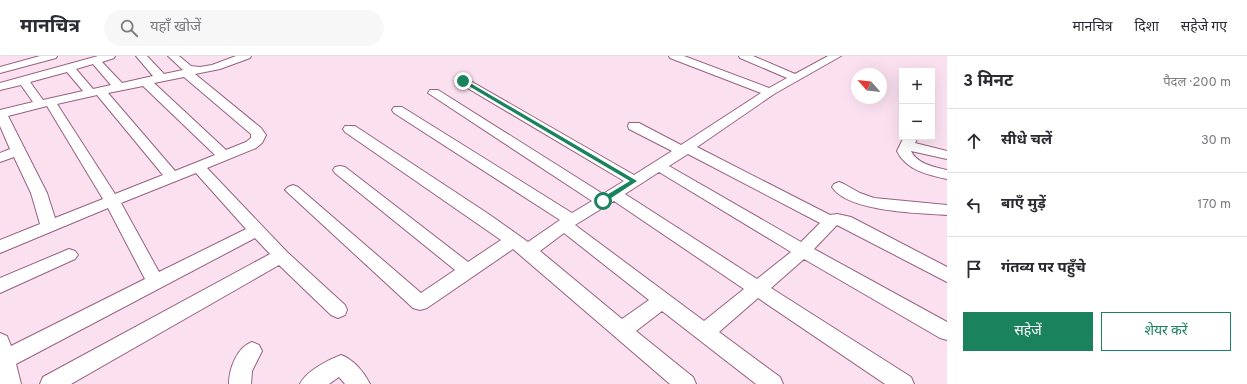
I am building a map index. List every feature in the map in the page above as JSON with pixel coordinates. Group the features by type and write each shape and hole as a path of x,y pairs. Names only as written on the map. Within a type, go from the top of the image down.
{"street":[{"path":"0,60 15,56"},
{"path":"0,70 52,56"},
{"path":"0,87 110,56"},
{"path":"141,56 161,78"},
{"path":"0,247 48,225 251,145 257,140 259,135 256,131 173,56"},
{"path":"48,225 39,194 0,114 95,92 212,68 246,56"},
{"path":"674,56 770,92"},
{"path":"744,56 796,78"},
{"path":"811,56 832,59"},
{"path":"528,252 568,222 659,166 770,92 832,59"},
{"path":"95,60 119,87"},
{"path":"34,61 43,75"},
{"path":"69,67 95,92 172,177"},
{"path":"24,80 45,103 112,201 156,282"},
{"path":"463,81 634,181"},
{"path":"146,82 224,156"},
{"path":"434,93 757,289 903,384"},
{"path":"398,110 568,222 663,300 772,384"},
{"path":"634,126 685,149 831,222"},
{"path":"350,129 484,219 528,252 686,384"},
{"path":"947,155 909,141 904,151 909,159 915,164 947,175"},
{"path":"0,158 18,151"},
{"path":"659,166 803,251 947,332"},
{"path":"198,167 281,256 338,310"},
{"path":"340,170 468,271"},
{"path":"840,187 855,197 873,202 947,210"},
{"path":"293,190 420,303 512,241"},
{"path":"705,332 803,251 831,222 836,219 845,221 947,275"},
{"path":"10,384 2,350 156,282 256,230"},
{"path":"0,286 69,255"},
{"path":"51,384 281,256"},
{"path":"621,331 663,300"},
{"path":"240,384 240,374 243,365 252,351"},
{"path":"311,384 341,364 359,384"}],"route":[{"path":"463,81 634,181 603,201"}]}
